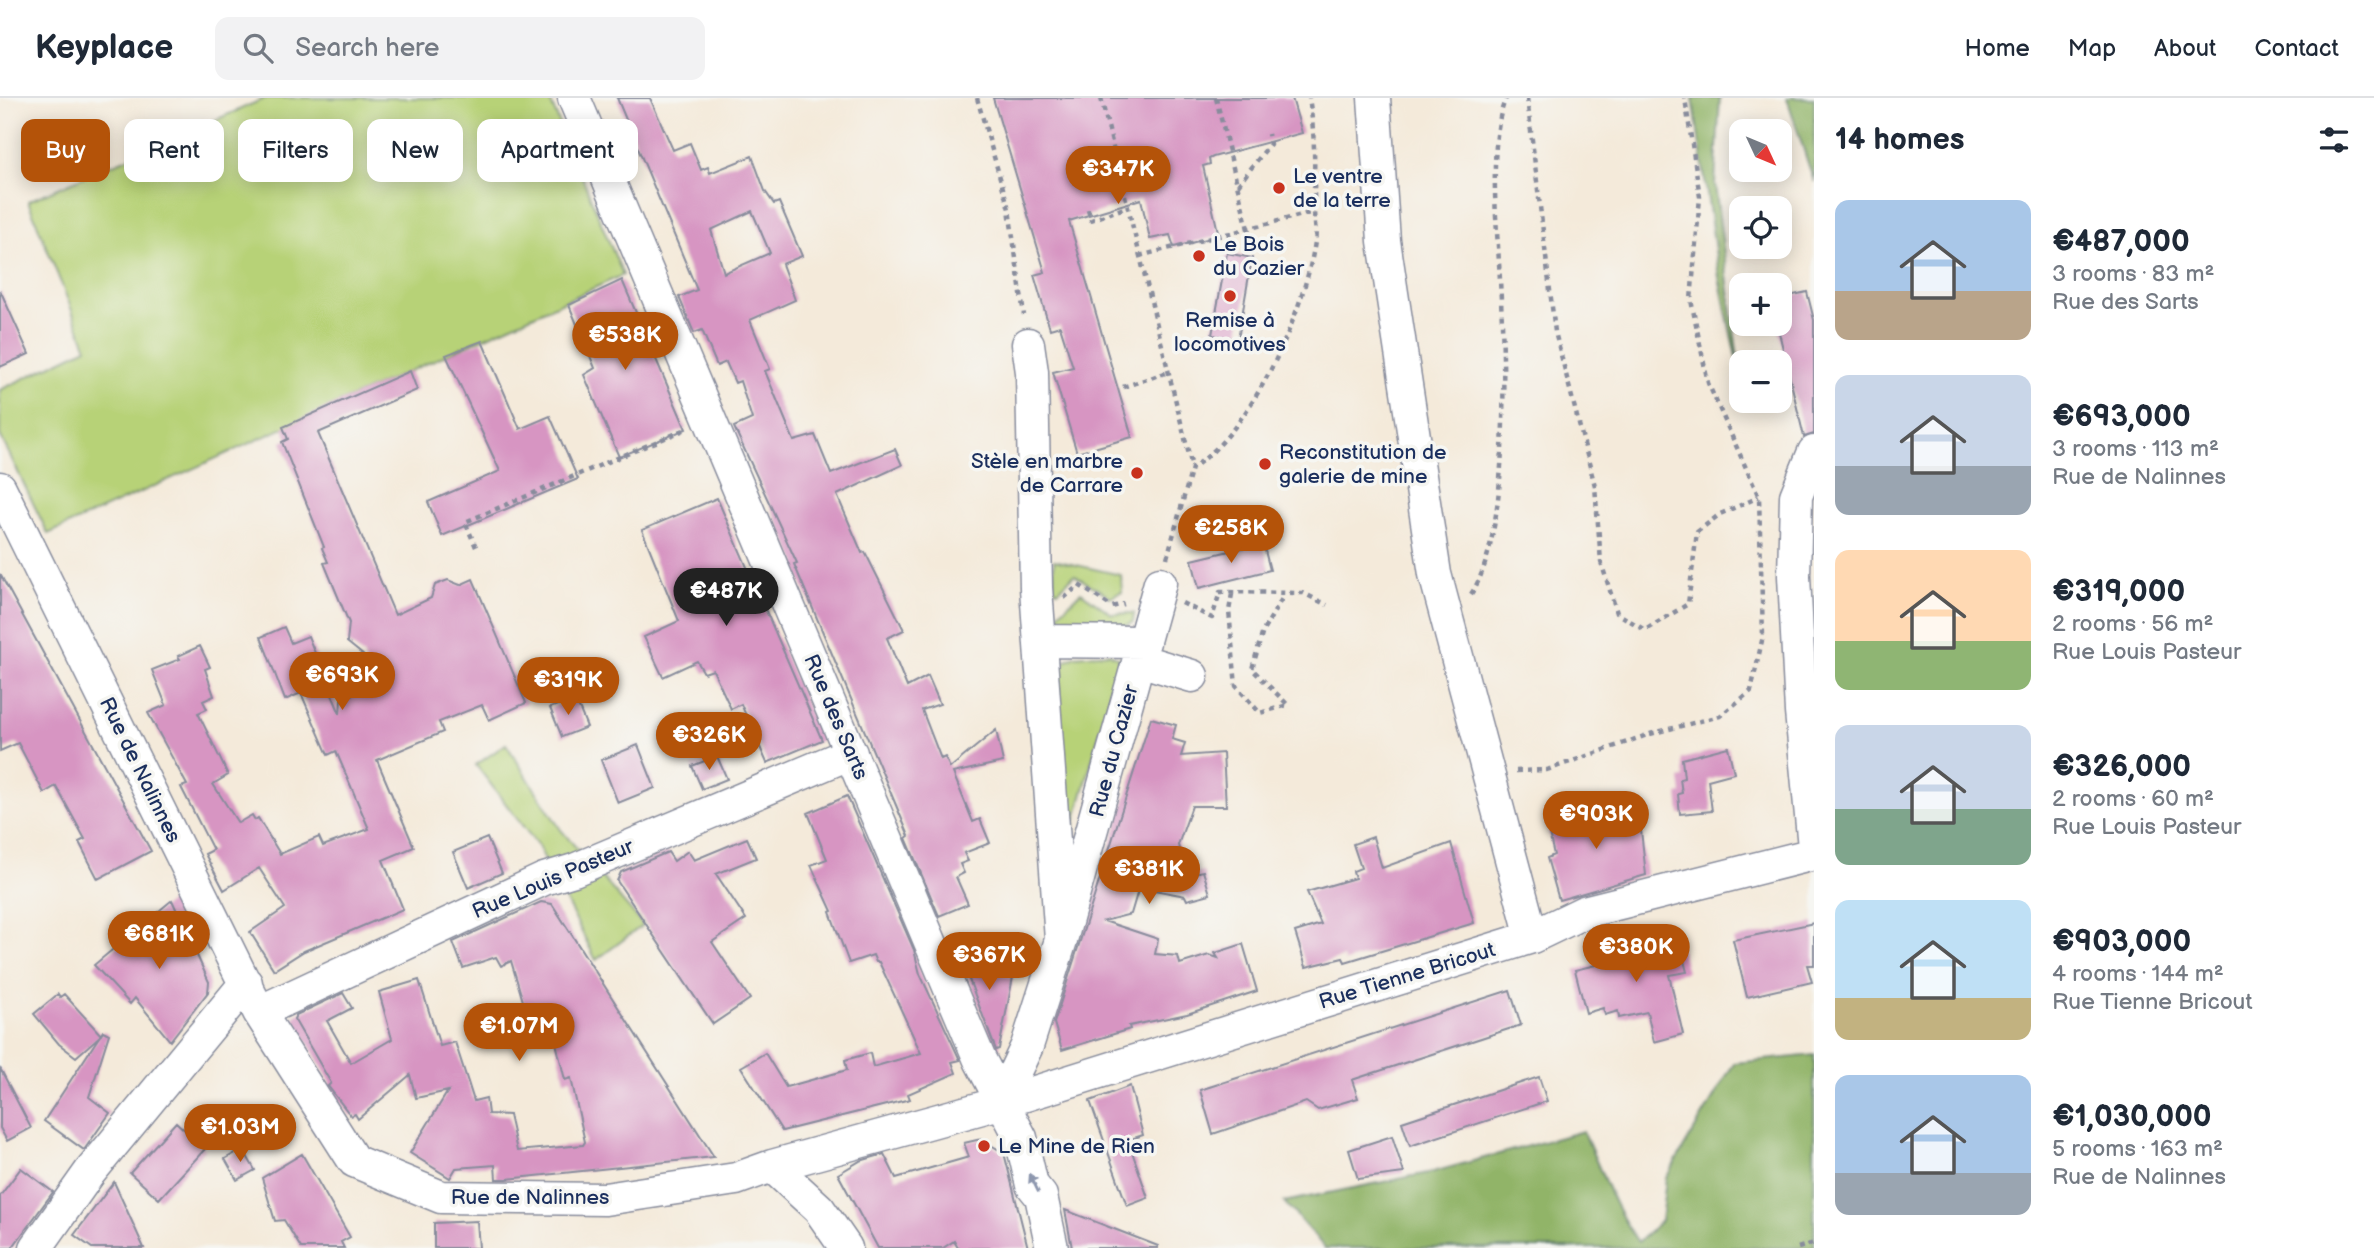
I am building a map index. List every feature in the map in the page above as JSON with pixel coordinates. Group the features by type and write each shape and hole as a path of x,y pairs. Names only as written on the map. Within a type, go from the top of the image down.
{"street":[{"name":"Rue des Sarts","path":"574,98 1000,1103"},
{"path":"1374,98 1384,241 1443,610 1532,937"},
{"name":"Rue du Cazier","path":"1028,344 1032,372 1036,588 1061,940"},
{"path":"1814,452 1796,496 1794,576 1801,712 1814,847"},
{"name":"Rue de Nalinnes","path":"0,488 259,1012 354,1160 442,1197 605,1199 736,1179 772,1166 1000,1103"},
{"name":"Rue du Cazier","path":"1000,1103 1027,1046 1061,940 1159,588"},
{"path":"1040,641 1142,651 1192,676"},
{"name":"Rue Louis Pasteur","path":"259,1012 544,879 574,870 851,753"},
{"name":"Rue Tienne Bricout","path":"1000,1103 1532,937 1584,912 1814,854"},
{"path":"36,1248 90,1172 246,983"},
{"path":"1000,1103 1021,1138 1032,1185 1041,1196 1052,1248"},
{"path":"772,1166 819,1209 846,1248"}],"path":[{"path":"977,98 1009,209 1028,344"},
{"path":"1101,98 1192,468 1159,588"},
{"path":"1216,98 1248,229"},
{"path":"1192,468 1210,456 1234,427 1290,334 1315,241 1316,141 1309,98"},
{"path":"1443,610 1473,593 1487,555 1496,508 1503,380 1493,181 1506,98"},
{"path":"1527,98 1555,332 1595,485 1601,562 1617,613 1645,630 1688,604 1697,532 1720,514 1759,497"},
{"path":"1489,776 1521,770 1547,770 1650,734 1720,716 1751,691 1763,636 1759,497 1709,383 1691,300 1700,197 1685,98"},
{"path":"1238,185 1270,144 1268,134"},
{"path":"1088,209 1091,220 1127,207"},
{"path":"1139,256 1314,212"},
{"path":"1123,387 1168,372"},
{"path":"476,547 465,522 709,420"},
{"path":"1036,588 1056,604 1079,585 1112,607 1159,588"},
{"path":"1159,588 1212,618 1220,592 1303,593 1327,606"},
{"path":"1232,594 1229,611 1236,686 1260,713 1288,705 1252,669 1263,631 1284,594"},
{"path":"1798,1248 1814,1243"}],"green space":[{"path":"266,98 549,98 558,119 477,119 477,182 584,182 623,275 48,534 0,435 0,390 87,348 28,201 72,182 110,182 110,166 124,159 124,182 224,182 224,119 217,119"},
{"path":"1693,98 1720,98 1715,185 1729,291 1729,324 1719,277"},
{"path":"1787,98 1814,98 1814,182"},
{"path":"1731,336 1735,336 1737,350 1734,350"},
{"path":"1054,560 1121,575 1122,592 1111,597 1074,575 1058,591 1054,588"},
{"path":"1081,592 1112,614 1134,613 1133,622 1120,628 1064,628 1058,614"},
{"path":"1109,653 1124,661 1121,688 1112,688 1065,858 1056,708 1061,663 1075,656"},
{"path":"506,744 561,830 643,925 596,960 538,846 476,765"},
{"path":"1814,1055 1814,1248 1325,1248 1284,1202 1433,1172 1583,1131 1614,1202 1638,1242 1661,1221 1666,1178 1734,1063"}],"building":[{"path":"617,98 650,98 673,150 690,143 701,170 708,167 710,173 752,156 765,191 774,204 779,202 802,256 782,264 795,300 750,320 770,369 765,371 794,441 815,435 831,474 895,449 902,465 837,495 862,553 865,552 904,630 887,638 907,687 928,676 940,704 922,710 941,759 945,757 950,768 996,730 1003,762 953,773 973,822 980,819 990,843 964,853 968,861 960,864 964,873 956,877 968,904 939,916 906,838 909,836 794,564 797,563 734,427 752,419 740,381 735,383 726,362 717,366 702,330 694,333 679,297 697,290 638,148 638,119 626,119","holes":["752,211 770,253 724,273 711,230"]},
{"path":"993,98 1292,98 1302,133 1213,157 1209,159 1210,164 1203,166 1219,236 1174,247 1170,235 1150,239 1141,199 1069,221 1132,437 1077,453 1053,372 1073,367 1060,326 1050,329 1034,275 1045,272"},
{"path":"1227,253 1252,258 1238,339 1212,335"},
{"path":"622,280 686,429 619,457 584,375 595,368 569,305"},
{"path":"0,290 29,354 0,367"},
{"path":"1807,292 1814,320 1814,434 1804,437 1792,387 1792,350 1783,350 1780,336 1792,336 1792,295"},
{"path":"482,341 520,429 550,416 578,479 442,536 428,502 500,471 446,355"},
{"path":"410,371 417,390 318,433 395,615 431,598 435,585 448,580 460,585 473,579 526,703 489,720 482,705 439,722 443,732 377,760 414,847 383,860 403,909 304,951 274,970 250,932 285,908 259,868 224,890 205,854 213,850 181,787 187,785 148,713 166,705 152,670 180,659 178,656 200,646 210,667 205,669 214,696 203,701 207,709 198,713 228,775 213,784 238,823 252,815 255,820 258,818 280,854 319,837 323,846 369,829 336,751 328,755 301,693 285,700 261,637 284,627 291,643 308,636 340,714 341,699 375,685 363,655 347,642 349,623 324,563 328,562 322,548 324,547 282,442 288,439 283,427"},
{"path":"717,498 822,740 767,763 741,704 731,709 713,670 704,673 697,661 663,677 644,637 679,621 642,530"},
{"path":"1263,543 1270,570 1199,588 1192,560"},
{"path":"0,574 151,851 98,879 79,842 85,839 56,786 44,793 18,743 0,751"},
{"path":"575,698 587,727 562,737 550,708"},
{"path":"1151,718 1176,725 1172,739 1185,743 1181,756 1223,753 1226,806 1192,806 1178,845 1186,875 1203,871 1210,894 1187,900 1185,896 1139,887 1131,914 1104,921 1158,939 1155,954 1178,956 1180,964 1209,955 1218,958 1215,953 1243,944 1257,991 1187,1014 1129,1026 1130,1029 1062,1050 1054,1023"},
{"path":"638,745 655,788 618,803 601,760"},
{"path":"1728,747 1734,773 1708,780 1712,811 1680,814 1678,794 1682,793 1680,779 1684,778 1682,759"},
{"path":"717,756 727,779 702,789 692,766"},
{"path":"847,796 914,950 920,974 960,1060 952,1062 956,1073 908,1094 910,1099 782,1131 741,1067 765,1053 786,1087 847,1070 845,1060 870,1053 873,1067 921,1053 879,962 876,962 873,955 849,963 830,912 832,911 811,865 827,859 808,813"},
{"path":"1638,804 1646,875 1559,900 1547,858 1554,855 1547,824"},
{"path":"1373,837 1382,868 1451,843 1474,923 1345,962 1343,958 1306,967 1295,932 1321,924 1307,892 1355,878 1353,871 1361,868 1353,844"},
{"path":"487,838 502,873 468,888 453,852"},
{"path":"747,838 756,858 716,874 746,919 712,942 750,999 713,1024 617,881 621,872 668,852 674,861 688,851 694,860"},
{"path":"172,900 209,982 208,992 170,1041 135,998 130,1004 94,965"},
{"path":"541,902 552,904 714,1157 507,1179 496,1179 495,1165 456,1168 450,1178 410,1153 448,1091 416,1098 410,1075 358,1119 355,1114 351,1116 328,1086 331,1083 294,1019 296,1015 343,993 352,1008 327,1021 351,1063 392,1039 379,992 419,980 440,1046 455,1042 474,1101 486,1098 488,1114 509,1115 517,1151 583,1145 585,1142 571,1078 565,1080 553,1030 542,1033 537,1015 528,1018 511,961 501,966 496,957 463,968 453,942"},
{"path":"1814,923 1814,965 1807,965 1812,982 1747,997 1733,940"},
{"path":"1652,934 1654,947 1680,945 1687,972 1669,975 1683,1034 1654,1042 1647,1012 1619,1018 1618,1011 1605,1015 1603,1008 1586,1013 1575,970 1608,962 1604,946"},
{"path":"980,947 991,973 1013,977 999,1049 996,1050 960,956"},
{"path":"1510,990 1521,1025 1352,1080 1358,1098 1318,1110 1306,1102 1213,1134 1200,1090"},
{"path":"58,994 60,997 64,994 101,1035 76,1057 59,1044 34,1014"},
{"path":"103,1031 109,1034 89,1097 110,1113 84,1150 44,1121"},
{"path":"0,1068 31,1128 7,1141 0,1128"},
{"path":"1539,1077 1547,1101 1410,1146 1402,1122"},
{"path":"1130,1086 1143,1135 1128,1140 1148,1198 1127,1206 1090,1101"},
{"path":"176,1122 205,1149 159,1199 130,1173"},
{"path":"1392,1136 1404,1173 1358,1179 1349,1150"},
{"path":"981,1139 1004,1153 1028,1248 958,1248 954,1241 943,1248 878,1248 838,1174 860,1161 884,1154 896,1178 969,1157 964,1143"},
{"path":"243,1149 255,1170 237,1180 225,1159"},
{"path":"302,1154 350,1237 341,1242 344,1248 301,1248 284,1220 275,1221 262,1178"},
{"path":"21,1168 53,1192 12,1248 0,1248 0,1196"},
{"path":"114,1182 144,1248 92,1248 74,1235"},
{"path":"1065,1210 1158,1246 1158,1248 1072,1248"},
{"path":"477,1221 479,1248 434,1248 434,1223"}],"place":[{"name":"Le ventre de la terre","path":"1279,188"},
{"name":"Le Bois du Cazier","path":"1199,256"},
{"name":"Remise à locomotives","path":"1230,296"},
{"name":"Reconstitution de galerie de mine","path":"1265,464"},
{"name":"Stèle en marbre de Carrare","path":"1137,473"},
{"name":"Le Mine de Rien","path":"984,1146"}]}
